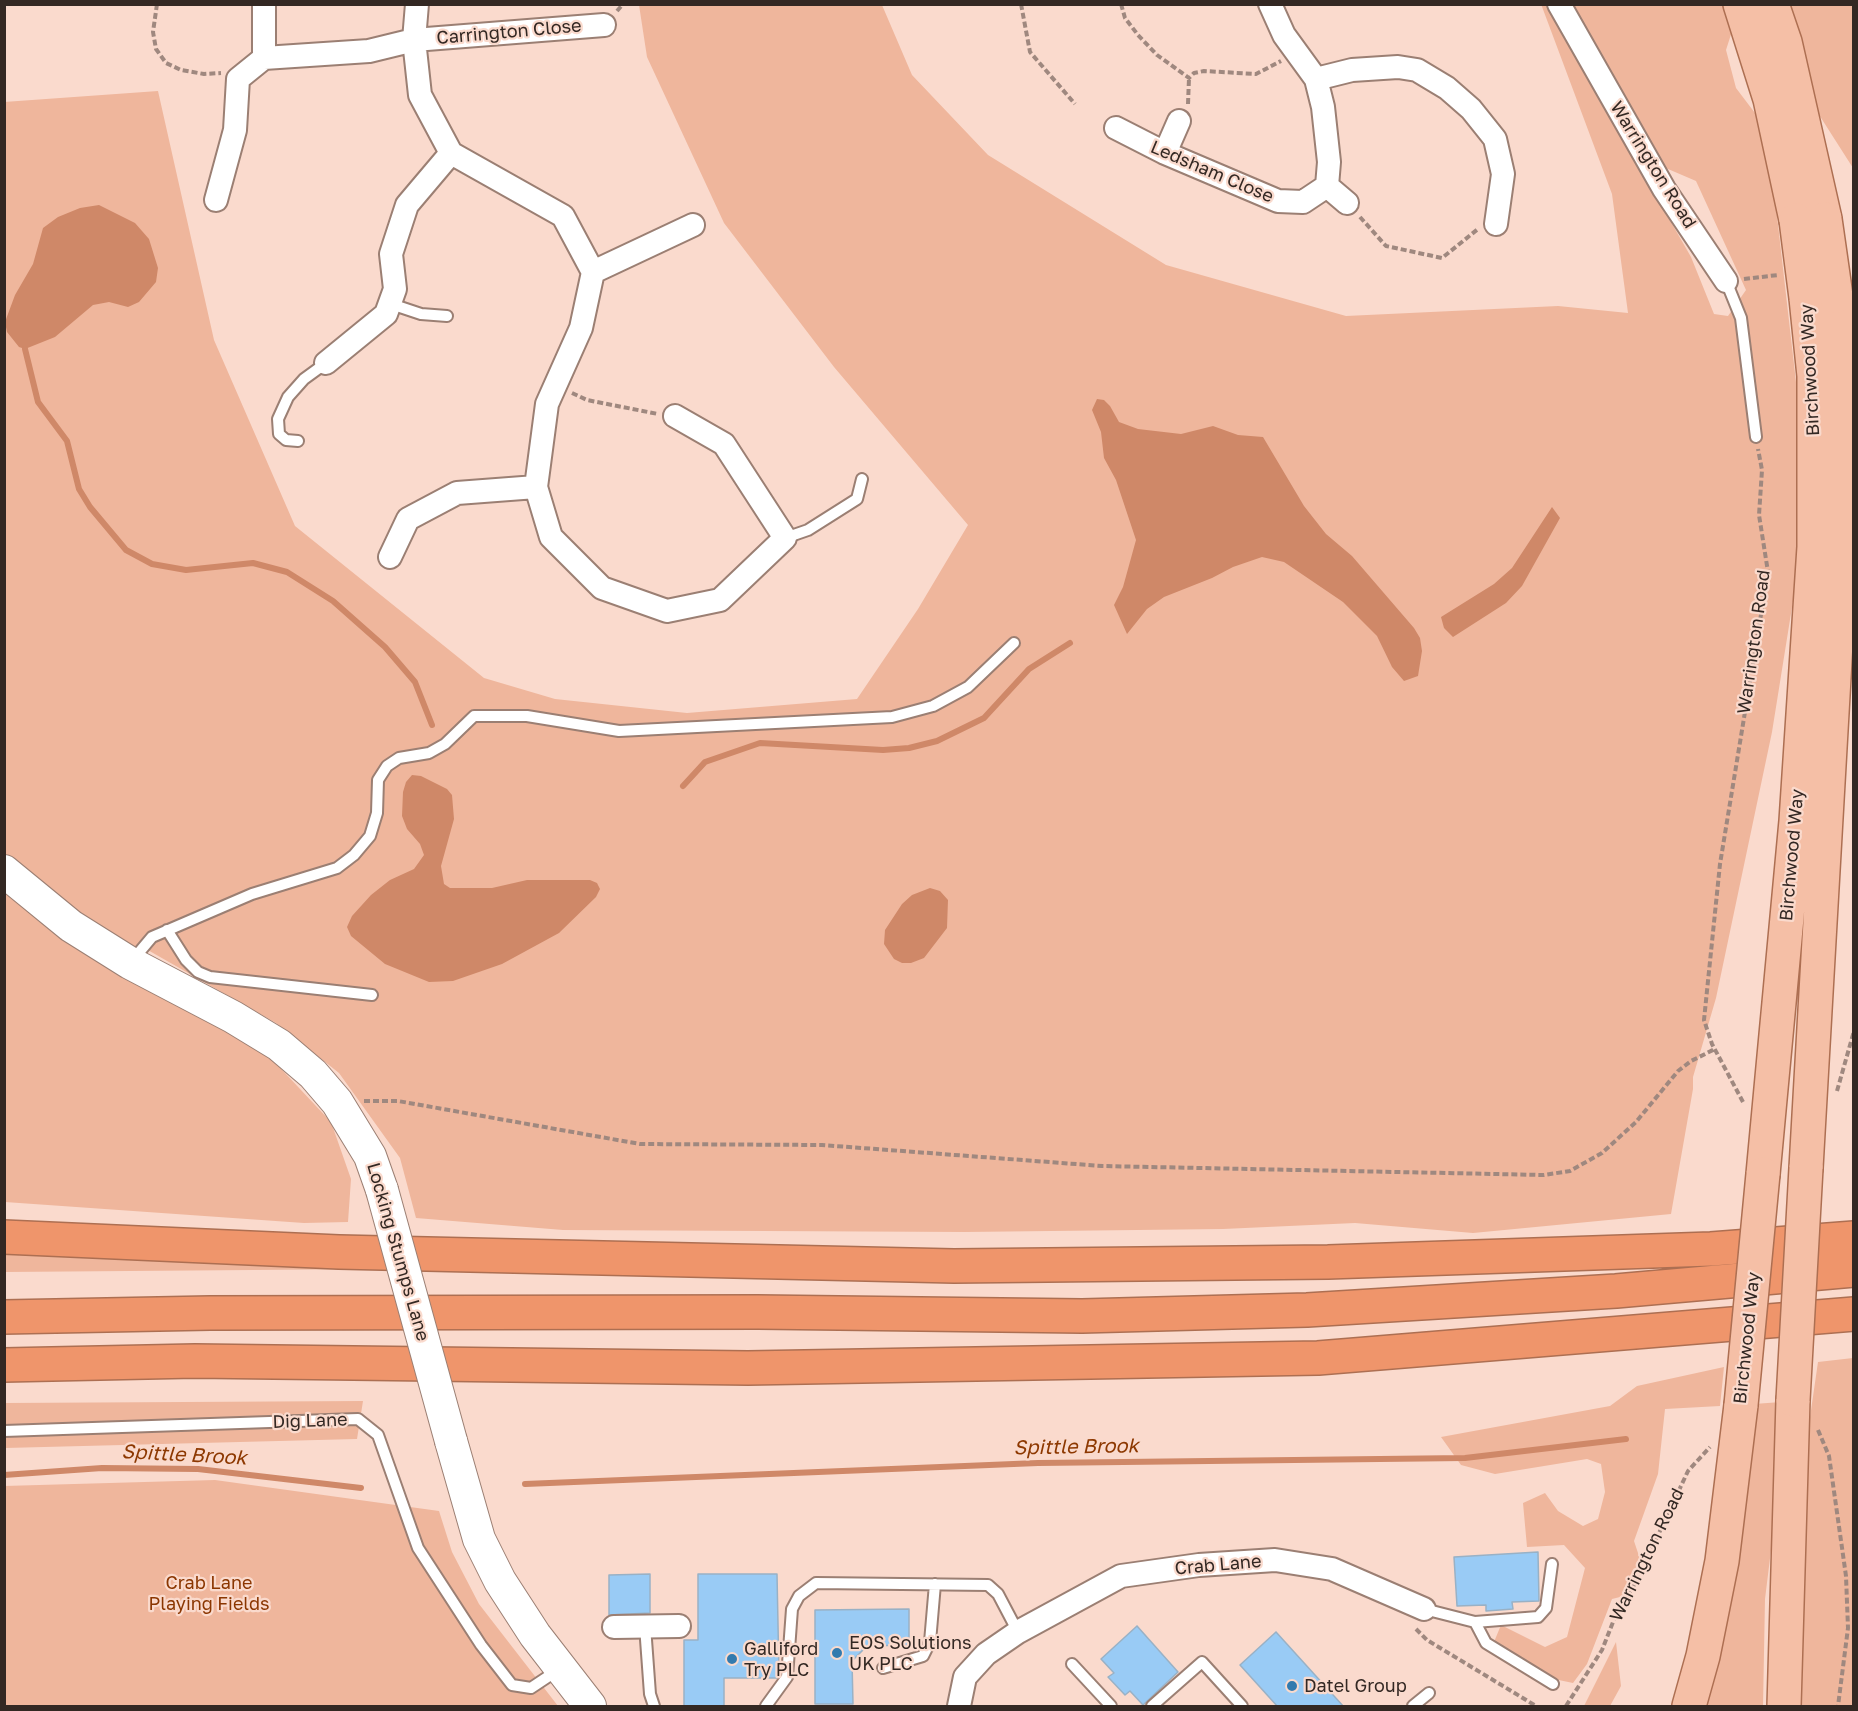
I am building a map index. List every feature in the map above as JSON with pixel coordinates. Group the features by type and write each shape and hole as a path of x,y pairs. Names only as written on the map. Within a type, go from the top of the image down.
{"highway":[{"path":"4,1237 339,1252 954,1266 1328,1262 1711,1249 1854,1238"},
{"path":"4,1317 210,1313 758,1312 1083,1316 1165,1314 1307,1310 1616,1291 1854,1270"},
{"path":"4,1309 210,1313"},
{"path":"4,1365 195,1361 748,1368 1318,1358 1854,1314"},
{"path":"4,1372 195,1361"}],"main road":[{"name":"Birchwood Way","path":"1740,4 1811,219"},
{"name":"Birchwood Way","path":"1772,4 1785,42 1811,219 1845,485 1793,1400 1784,1707"},
{"name":"Birchwood Way","path":"1689,1707 1703,1656 1722,1561 1741,1405 1763,1174 1796,820 1814,547 1814,376 1821,297"}],"street":[{"path":"216,200 235,130 238,79 256,64 264,4"},
{"name":"Carrington Close","path":"417,4 414,40 420,95 451,153"},
{"path":"1270,4 1295,51 1316,79 1323,107 1329,162 1327,186 1347,203"},
{"name":"Warrington Road","path":"1559,4 1664,189 1726,281"},
{"name":"Carrington Close","path":"256,64 369,51 414,40 604,24"},
{"path":"1316,79 1352,70 1398,67 1417,70 1447,88 1471,109 1495,139 1503,174 1496,219"},
{"path":"1165,153 1179,121"},
{"name":"Ledsham Close","path":"1116,128 1165,153 1278,201 1303,202 1327,186"},
{"path":"326,363 386,314 395,289 391,254 407,205 451,153 563,216 593,272 581,328 547,404 536,487 551,537 602,588 667,611 720,600 785,538 724,444 675,416"},
{"path":"593,272 693,225"},
{"path":"390,557 408,519 457,493 536,487"},
{"name":"Locking Stumps Lane","path":"4,871 71,926 130,963 279,1045 313,1074 337,1102 370,1156 382,1190 471,1516 484,1549 500,1581 535,1635 590,1707"},
{"name":"Crab Lane","path":"959,1707 962,1684 969,1670 986,1654 1018,1632 1122,1576 1199,1565 1275,1560 1332,1569 1424,1609"},
{"path":"614,1627 680,1626"}],"lane":[{"name":"Warrington Road","path":"1726,281 1741,318 1756,437"},
{"path":"391,304 420,314 447,316"},
{"path":"298,441 286,440 279,434 278,418 288,397 304,378 326,363"},
{"path":"785,538 808,530 857,499 862,479"},
{"path":"130,963 152,937 167,930 252,894 337,868 354,855 370,836 376,813 378,780 387,766 399,758 429,753 445,744 474,717 527,716 562,719 590,728 619,731 892,717 933,705 968,687 1014,643"},
{"path":"167,930 186,960 198,972 210,977 372,995"},
{"name":"Dig Lane","path":"4,1431 358,1419 378,1435 418,1548 481,1645 512,1685 531,1688 560,1668"},
{"path":"1424,1609 1475,1622 1538,1617 1546,1608 1552,1564"},
{"path":"766,1707 787,1677 792,1609 799,1596 816,1583 988,1585 998,1594 1018,1632"},
{"path":"883,1668 923,1656 930,1642 935,1584"},
{"path":"1475,1622 1486,1643 1553,1684"},
{"path":"645,1626 650,1694 654,1707"},
{"path":"1152,1707 1202,1662 1242,1707"},
{"path":"1072,1664 1111,1707"},
{"path":"1413,1707 1429,1693"}],"path":[{"path":"157,4 154,41 165,63 181,70 204,74 256,64"},
{"path":"1020,4 1030,52 1075,104"},
{"path":"1121,4 1125,18 1138,34 1157,54 1189,78 1194,73 1204,71 1263,72 1295,51"},
{"path":"1347,203 1386,246 1442,258 1496,219"},
{"path":"556,384 588,400 675,416"},
{"name":"Warrington Road","path":"1744,1111 1743,1101 1715,1049 1704,1020 1720,864 1768,572 1760,515 1762,470 1756,437"},
{"path":"337,1102 398,1101 640,1144 822,1145 1102,1166 1544,1175 1570,1171 1602,1153 1636,1122 1678,1071 1691,1061 1715,1049"},
{"path":"1817,1426 1829,1455 1851,1625 1838,1707"},
{"name":"Warrington Road","path":"1566,1707 1602,1650 1615,1617 1637,1580 1688,1472 1716,1441"},
{"path":"1424,1609 1415,1628 1427,1640 1536,1707"},
{"path":"1848,1611 1854,1611"}],"green space":[{"path":"1541,4 1547,5 1691,257 1714,314 1728,316 1746,290 1696,181 1661,166 1570,5 1727,5 1734,25 1726,50 1736,88 1761,121 1777,216 1800,417 1801,551 1772,732 1716,998 1693,1077 1693,1089 1671,1214 1473,1233 1355,1223 1223,1229 965,1232 563,1230 416,1218 400,1158 339,1073 276,1023 139,945 115,964 270,1057 331,1122 351,1179 348,1222 304,1223 5,1202 4,102 158,91 214,340 295,526 484,678 555,699 687,713 857,699 918,609 968,525 834,367 724,223 647,57 639,5 882,5 912,75 988,155 1166,265 1346,316 1558,306 1628,313 1612,194"},
{"path":"1780,5 1853,5 1853,168 1816,110"},
{"path":"5,1248 377,1269 5,1272"},
{"path":"1853,1358 1853,1706 1801,1706 1808,1431 1818,1362"},
{"path":"1724,1367 1720,1406 1665,1409 1658,1474 1634,1541 1640,1559 1624,1596 1612,1599 1587,1664 1573,1683 1554,1679 1494,1642 1501,1625 1545,1647 1567,1637 1585,1568 1564,1545 1527,1547 1523,1503 1545,1493 1558,1511 1583,1526 1598,1519 1605,1492 1601,1464 1587,1459 1495,1474 1461,1465 1441,1437 1610,1406 1637,1386"},
{"path":"363,1401 357,1439 5,1448 4,1403"},
{"path":"1781,1402 1778,1493 1765,1599 1763,1706 1702,1706 1754,1404"},
{"name":"Crab Lane Playing Fields","path":"215,1480 439,1511 452,1552 479,1604 558,1706 5,1706 4,1486"},
{"path":"1616,1642 1621,1686 1610,1706 1584,1706"}],"shaded area":[{"path":"99,205 135,223 149,239 158,268 156,282 139,302 128,307 109,302 93,305 55,337 25,349 19,347 7,332 5,322 15,295 33,264 43,228 58,217 80,208"},
{"path":"1097,399 1104,400 1110,406 1119,422 1138,429 1181,434 1213,426 1238,435 1263,437 1304,506 1326,534 1352,556 1414,628 1420,638 1422,651 1418,676 1404,681 1392,667 1377,636 1343,602 1284,562 1262,557 1164,597 1147,609 1127,634 1114,605 1123,587 1136,540 1116,480 1104,458 1101,432 1092,410"},
{"path":"1552,507 1560,518 1522,586 1506,603 1453,637 1444,628 1441,617 1494,584 1512,568"},
{"path":"412,775 421,776 447,789 452,795 454,819 441,866 444,884 450,888 492,888 527,880 590,880 597,883 600,889 596,897 559,933 502,964 453,981 429,982 385,964 351,936 347,927 352,916 371,895 390,880 414,869 424,855 420,844 407,829 402,816 403,792 406,782"},
{"path":"930,888 940,891 948,900 947,928 924,958 911,963 902,963 894,959 884,944 885,930 902,904 912,895"}],"building":[{"path":"1538,1552 1539,1601 1512,1602 1513,1609 1486,1611 1486,1605 1457,1606 1454,1557"},
{"path":"650,1574 650,1613 609,1615 609,1575"},
{"path":"698,1574 777,1574 779,1675 777,1678 724,1678 724,1707 684,1707 684,1640 698,1640"},
{"name":"EOS Solutions UK PLC","path":"909,1609 909,1645 867,1646 852,1661 853,1704 815,1704 815,1610"},
{"path":"1137,1626 1178,1672 1143,1705 1130,1691 1125,1695 1108,1677 1114,1673 1101,1659"},
{"name":"Datel Group","path":"1276,1632 1344,1707 1278,1707 1240,1665"}],"waterway":[{"path":"25,349 38,402 67,441 79,489 90,507 126,550 152,564 186,570 253,563 287,572 333,601 385,647 415,682 432,725"},
{"path":"683,786 705,762 760,743 883,750 909,748 937,741 984,718 1029,669 1070,643"},
{"name":"Spittle Brook","path":"525,1484 1038,1463 1465,1458 1626,1439"},
{"name":"Spittle Brook","path":"4,1475 102,1468 198,1469 361,1488"}],"place":[{"name":"EOS Solutions UK PLC","path":"837,1653"},
{"name":"Galliford Try PLC","path":"732,1659"},
{"name":"Datel Group","path":"1292,1686"}]}
